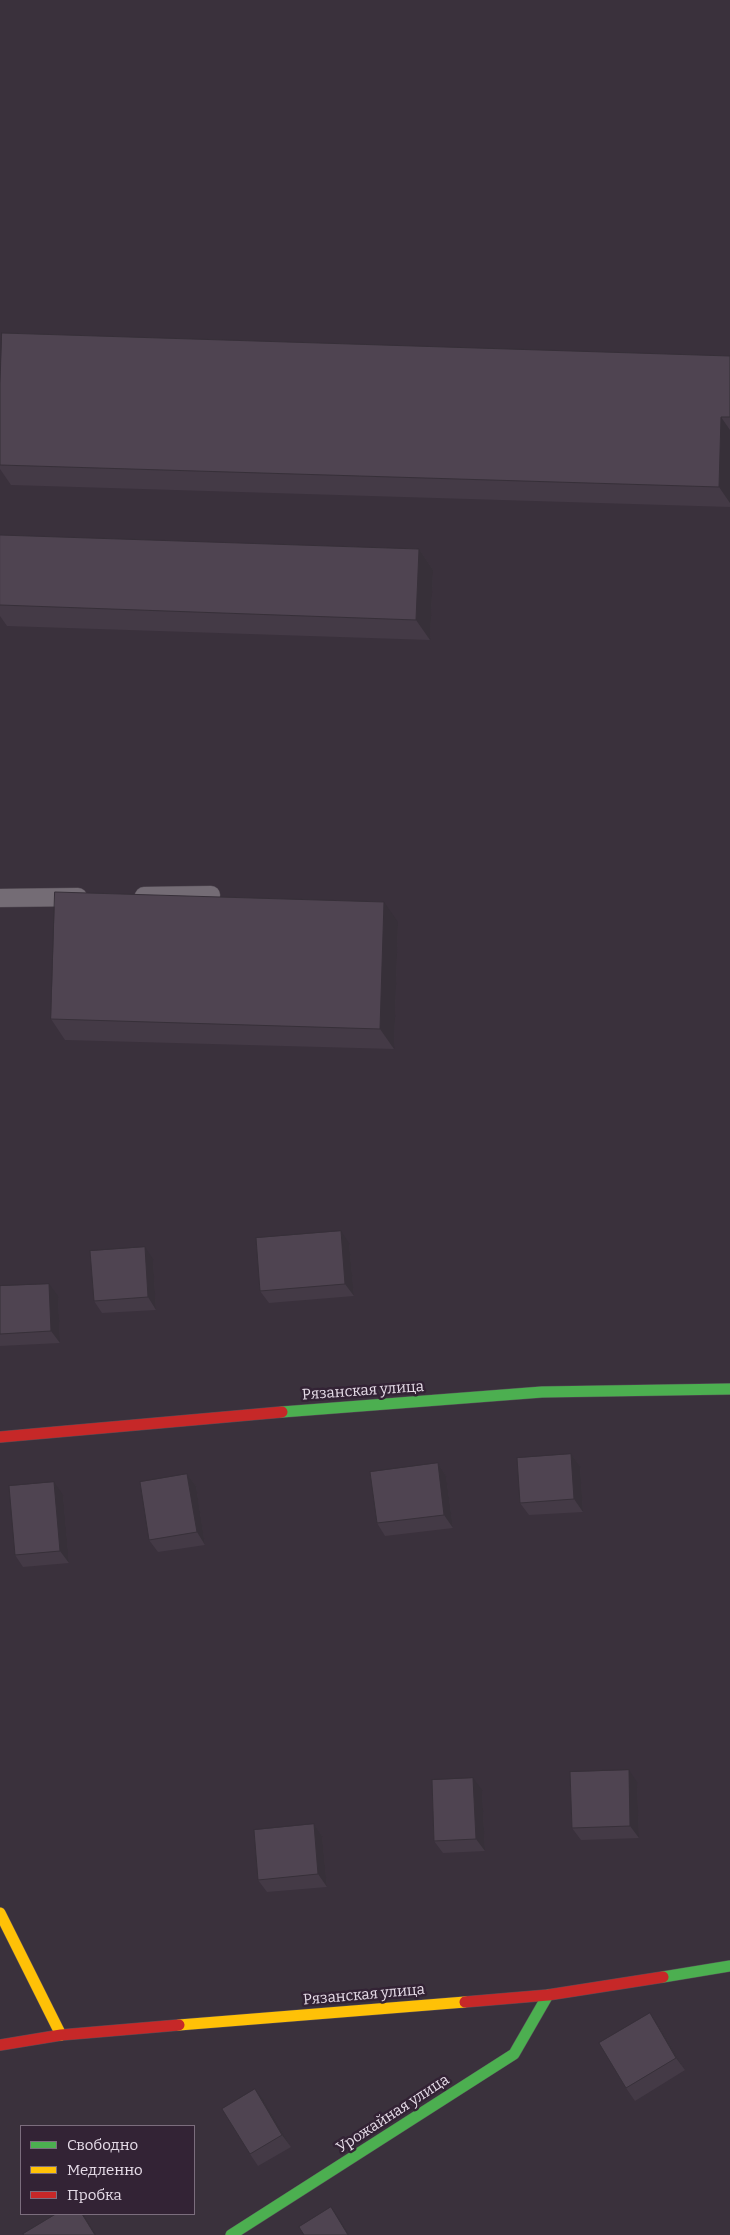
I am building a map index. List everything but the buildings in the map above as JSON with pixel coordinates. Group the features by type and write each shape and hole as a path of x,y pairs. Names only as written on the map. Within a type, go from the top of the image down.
{"street":[{"name":"Рязанская улица","path":"0,1437 149,1422 542,1392 730,1389"},
{"path":"0,1912 61,2035"},
{"name":"Рязанская улица","path":"0,2045 61,2035 548,1995 730,1966"},
{"name":"Урожайная улица","path":"231,2235 514,2054 548,1995"}],"lane":[{"path":"125,896 211,895"},
{"path":"0,898 96,896"}],"traffic: fast":[{"path":"282,1412 542,1392 730,1389"},
{"path":"663,1977 730,1966"},
{"path":"231,2235 514,2054 548,1995"}],"traffic: slow":[{"path":"0,1913 61,2035"},
{"path":"179,2025 465,2002"}],"traffic: jam":[{"path":"0,1437 282,1412"},
{"path":"465,2002 548,1995 663,1977"},
{"path":"0,2045 61,2035 179,2025"}]}
